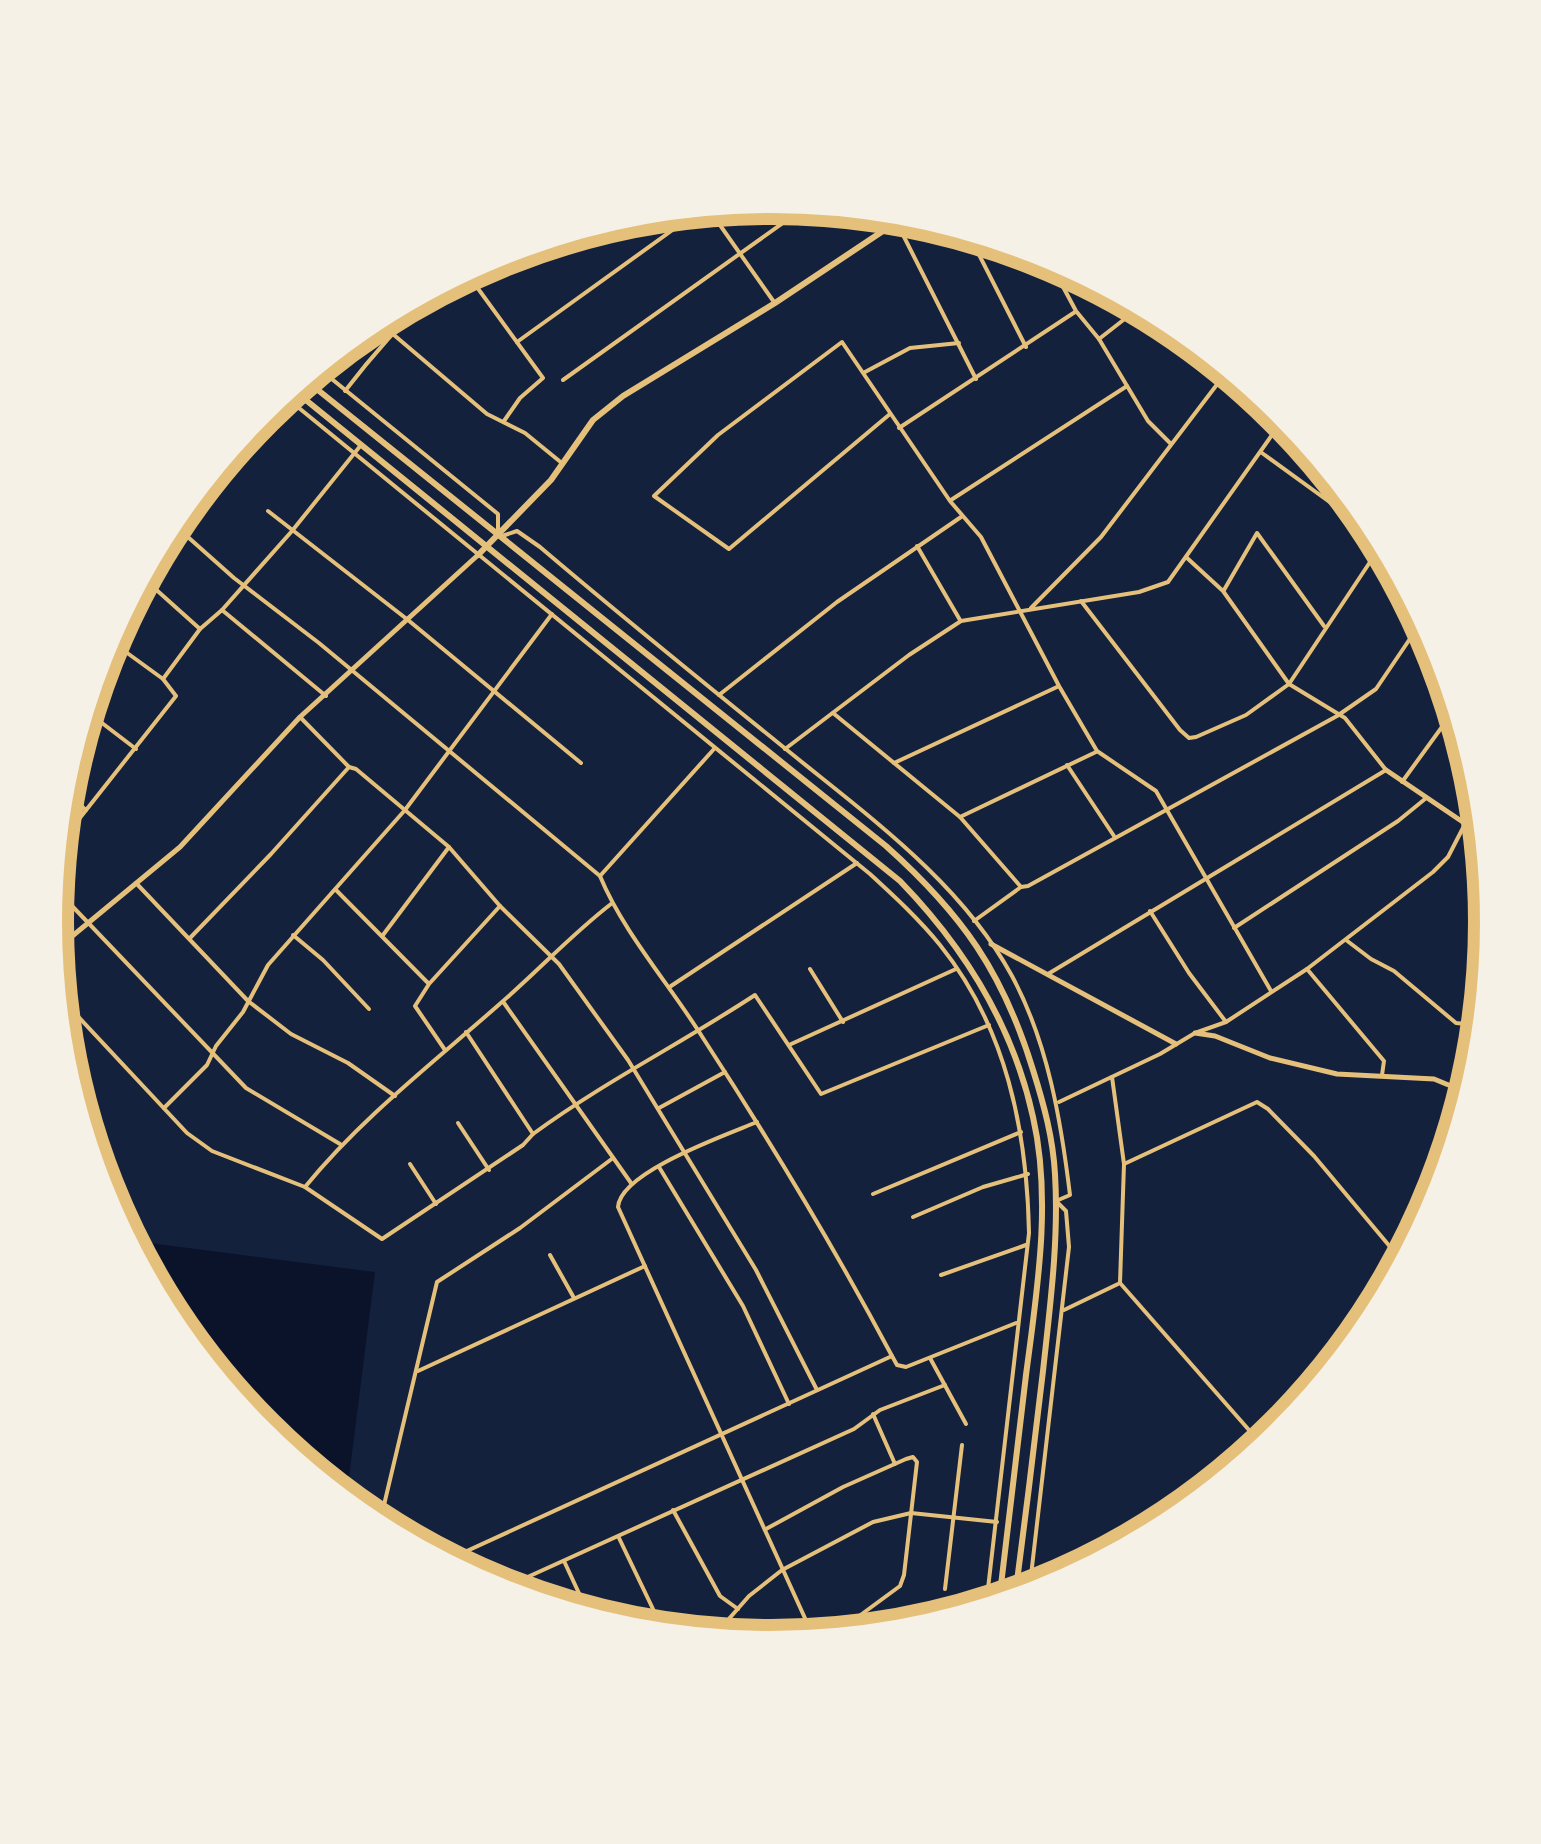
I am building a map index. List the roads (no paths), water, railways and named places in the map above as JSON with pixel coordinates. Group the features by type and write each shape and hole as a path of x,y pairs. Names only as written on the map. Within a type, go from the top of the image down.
{"main road":[{"path":"478,556 563,464 593,420 623,396 775,303 885,229"},
{"path":"314,387 872,834 919,876 961,922 1018,1019 1050,1131 1056,1200 1051,1298 1018,1579"},
{"path":"302,397 900,881 939,924 988,997 1024,1082 1034,1121 1042,1197 1037,1287 1001,1586"}],"street":[{"path":"563,380 788,220"},
{"path":"717,222 775,303"},
{"path":"517,342 682,225"},
{"path":"901,232 976,379"},
{"path":"977,250 1026,347"},
{"path":"1061,282 1076,311 1100,339 1148,421 1171,444"},
{"path":"475,284 544,378 520,398 503,422"},
{"path":"1064,288 1068,285"},
{"path":"900,428 1076,311"},
{"path":"1100,339 1128,317"},
{"path":"345,391 402,323"},
{"path":"394,335 487,414 525,433 563,464"},
{"path":"890,414 729,550 654,496 718,435 842,342 950,501 981,537 1097,751 1152,786 1271,991"},
{"path":"863,373 910,348 958,344"},
{"path":"328,376 498,514 498,537 517,530 540,547 888,833 974,921 1012,976 1037,1037 1057,1103 1070,1196 1056,1200 1066,1211 1069,1247 1031,1574"},
{"path":"1031,608 1101,537 1219,381"},
{"path":"950,501 1127,386"},
{"path":"295,405 904,905 941,946 989,1025 1005,1066 1022,1132 1028,1174 1028,1245 988,1590"},
{"path":"785,749 961,621 1139,592 1168,582 1274,432"},
{"path":"162,679 200,628 222,610 292,531 361,445"},
{"path":"1260,452 1337,506"},
{"path":"268,510 581,763"},
{"path":"719,695 837,602 962,516"},
{"path":"1223,592 1257,533 1324,626"},
{"path":"184,534 526,811 600,876 611,904 670,986 757,1122 901,1368 1018,1322"},
{"path":"917,546 961,621"},
{"path":"68,939 180,847 300,717 478,556"},
{"path":"1057,1103 1195,1033 1226,1022 1307,969 1448,858 1466,824 1386,770 1345,718 1289,684 1223,592 1186,557"},
{"path":"1081,601 1189,738 1246,715 1289,684 1372,559"},
{"path":"153,587 200,628"},
{"path":"222,610 326,696"},
{"path":"163,1109 214,1054 268,966 404,810 552,614"},
{"path":"974,921 1021,887 1337,716 1376,688 1412,635"},
{"path":"75,826 176,696 162,679 122,650"},
{"path":"894,763 1059,686"},
{"path":"833,713 960,816 1021,887"},
{"path":"300,717 350,766 449,847 500,906 551,956 632,1068 685,1152 756,1270 817,1390"},
{"path":"98,719 136,749"},
{"path":"1402,782 1445,723"},
{"path":"600,876 715,748"},
{"path":"960,816 1097,751"},
{"path":"190,938 350,766"},
{"path":"1067,766 1114,836"},
{"path":"1047,974 1386,770"},
{"path":"1234,928 1398,822 1426,798"},
{"path":"78,803 87,811"},
{"path":"383,934 449,847"},
{"path":"670,986 857,864"},
{"path":"136,883 248,1002 291,1034 348,1063 395,1096"},
{"path":"336,890 430,984"},
{"path":"68,901 262,1100 340,1144"},
{"path":"305,1187 340,1144 611,904"},
{"path":"445,1050 415,1006 500,906"},
{"path":"1150,910 1189,973 1226,1022"},
{"path":"293,935 323,960 369,1009"},
{"path":"1346,940 1394,971 1456,1022 1465,1024"},
{"path":"991,944 1176,1044"},
{"path":"810,969 843,1022"},
{"path":"789,1045 956,969"},
{"path":"1307,969 1384,1061 1382,1076"},
{"path":"74,1012 187,1133 212,1151 305,1187 382,1240 523,1146 574,1104 699,1032 755,994 821,1094 989,1025"},
{"path":"503,1002 630,1183"},
{"path":"466,1032 533,1134"},
{"path":"1195,1033 1215,1036 1270,1058 1337,1074 1434,1078 1454,1087"},
{"path":"658,1110 725,1072"},
{"path":"1112,1077 1124,1164 1120,1283 1252,1434"},
{"path":"1124,1164 1257,1102 1314,1156 1392,1249"},
{"path":"757,1122 685,1152 630,1183 618,1200 618,1207 807,1623"},
{"path":"458,1123 488,1170"},
{"path":"873,1194 1022,1132"},
{"path":"383,1509 437,1282 520,1228 612,1158"},
{"path":"410,1164 436,1204"},
{"path":"659,1167 744,1306 789,1404"},
{"path":"913,1217 983,1187 1028,1174"},
{"path":"942,1275 1028,1245"},
{"path":"550,1254 574,1298"},
{"path":"418,1370 645,1266"},
{"path":"1064,1310 1120,1283"},
{"path":"461,1554 892,1356"},
{"path":"930,1358 966,1424"},
{"path":"525,1580 854,1430 873,1414 945,1385"},
{"path":"873,1414 895,1464"},
{"path":"945,1588 962,1446"},
{"path":"765,1530 843,1486 913,1457 916,1462 904,1575 900,1586 854,1620"},
{"path":"673,1510 720,1596 738,1609"},
{"path":"726,1623 749,1596 782,1570 873,1522 912,1513 998,1522"},
{"path":"619,1538 656,1615"},
{"path":"564,1561 582,1599"}],"water":[{"path":"145,1242 375,1272 348,1484 307,1451 242,1386 186,1313"}]}
